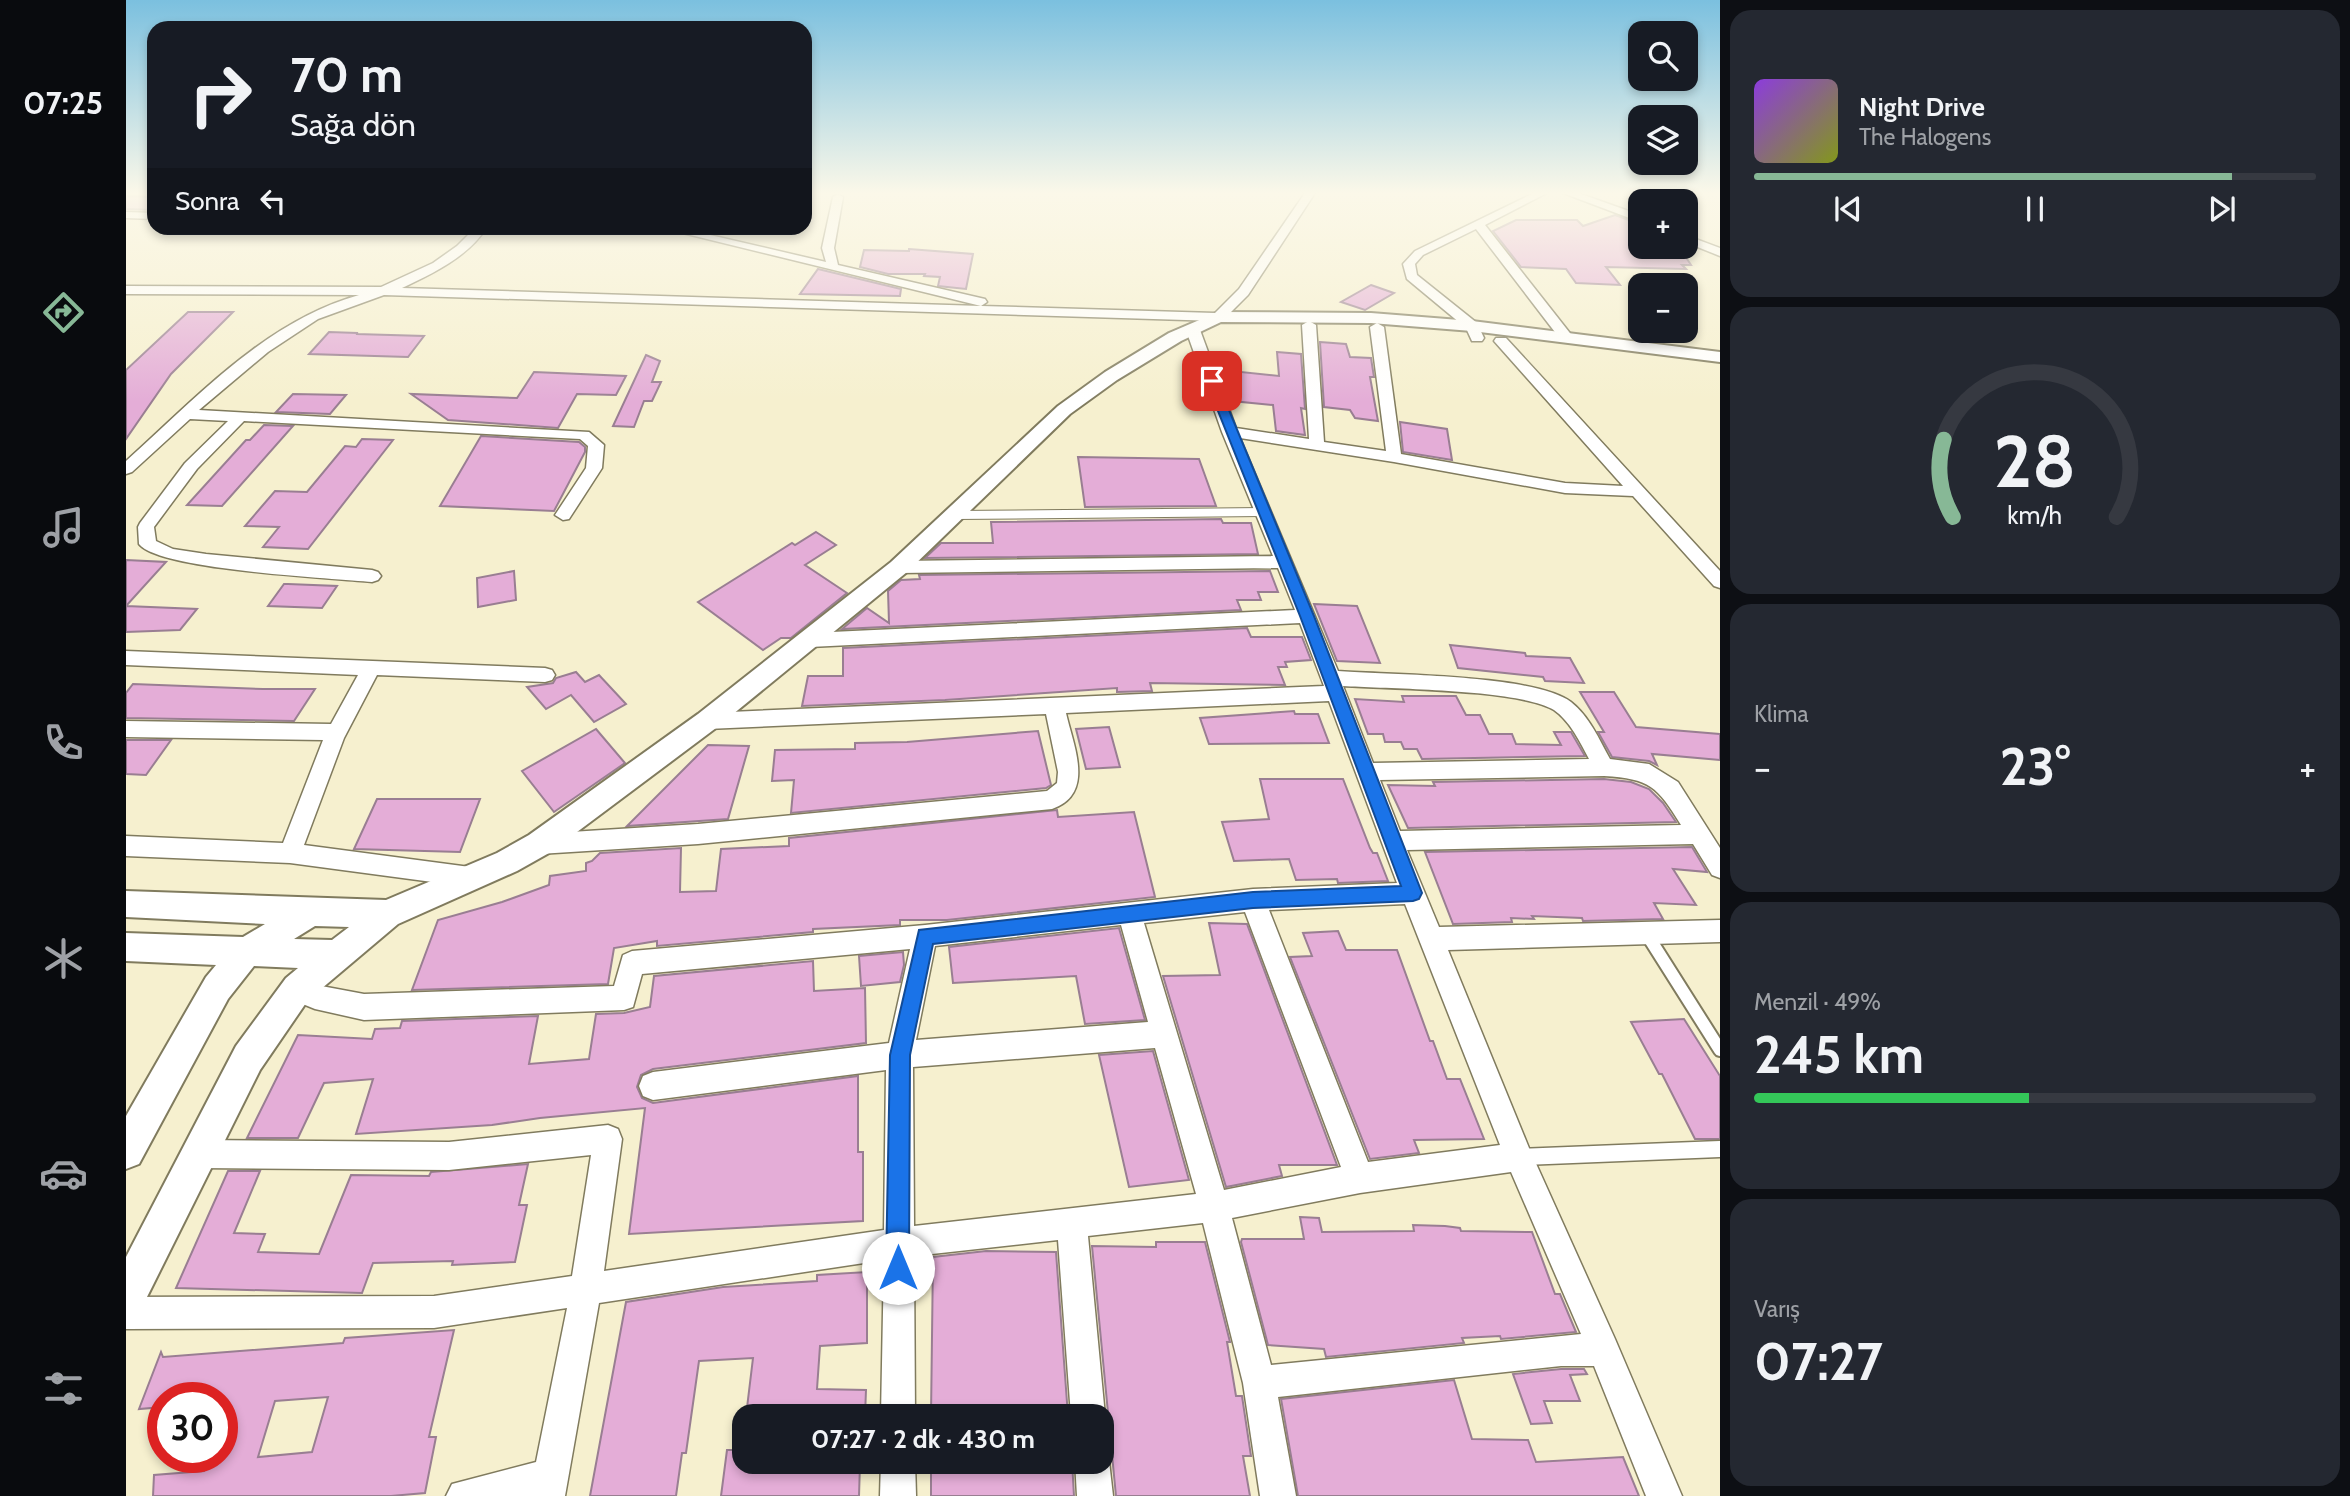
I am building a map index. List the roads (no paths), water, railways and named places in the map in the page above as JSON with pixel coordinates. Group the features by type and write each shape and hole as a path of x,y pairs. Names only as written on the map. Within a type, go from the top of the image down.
{"street":[{"path":"126,469 229,376 311,317 341,302 383,291 440,263"},
{"path":"815,263 988,304 991,312"},
{"path":"832,263 833,267"},
{"path":"126,1297 248,1058 297,989 387,914 507,862 539,844 707,721 900,567 1065,410 1111,376 1175,337 1203,324 1244,292 1263,263"},
{"path":"1410,263 1410,276 1475,332"},
{"path":"1508,263 1566,337"},
{"path":"126,290 383,291 991,312 1203,324 1371,317 1475,332 1501,341 1720,371"},
{"path":"126,300 341,302 1377,327 1566,337 1720,356"},
{"path":"1203,324 1230,432 1307,616 1392,841 1519,1157 1604,1350 1664,1496"},
{"path":"1309,325 1317,445"},
{"path":"1377,327 1394,457"},
{"path":"1501,341 1720,582"},
{"path":"187,414 584,435 596,445 594,468 563,515"},
{"path":"240,417 191,466 146,527 148,544 169,554 206,560 372,576"},
{"path":"1230,432 1394,457 1565,488 1635,491"},
{"path":"900,567 1284,562"},
{"path":"810,640 1307,616"},
{"path":"126,658 545,675"},
{"path":"290,853 338,732 370,670"},
{"path":"707,721 1054,706 1333,686 1517,692 1553,701 1569,713 1580,725 1604,767"},
{"path":"539,844 698,834 1052,800 1067,787 1069,772 1054,706"},
{"path":"126,729 338,732"},
{"path":"1366,772 1604,767 1641,771 1670,788 1720,868"},
{"path":"1392,841 1700,834"},
{"path":"126,846 290,853 470,877"},
{"path":"297,989 315,997 364,1007 624,998 632,963 925,936 1253,900 1413,893"},
{"path":"1253,900 1360,1178"},
{"path":"126,904 387,914"},
{"path":"126,1151 217,988 246,952 312,912"},
{"path":"1129,912 1214,1207 1259,1383 1278,1496"},
{"path":"1432,939 1720,931"},
{"path":"898,1404 900,1055 925,936"},
{"path":"126,947 336,955"},
{"path":"653,1086 900,1055 1163,1034"},
{"path":"200,1154 449,1156 608,1139 586,1289 549,1486 464,1496"},
{"path":"126,1313 435,1312 898,1243 1072,1221 1214,1207 1360,1178 1519,1157"},
{"path":"1072,1221 1087,1404"},
{"path":"1259,1383 1561,1350 1604,1350"},
{"path":"898,1474 898,1496"},
{"path":"1093,1474 1095,1496"}],"lane":[{"path":"954,515 1264,512"},
{"path":"1646,933 1720,1050"},
{"path":"1519,1157 1720,1149"}]}
